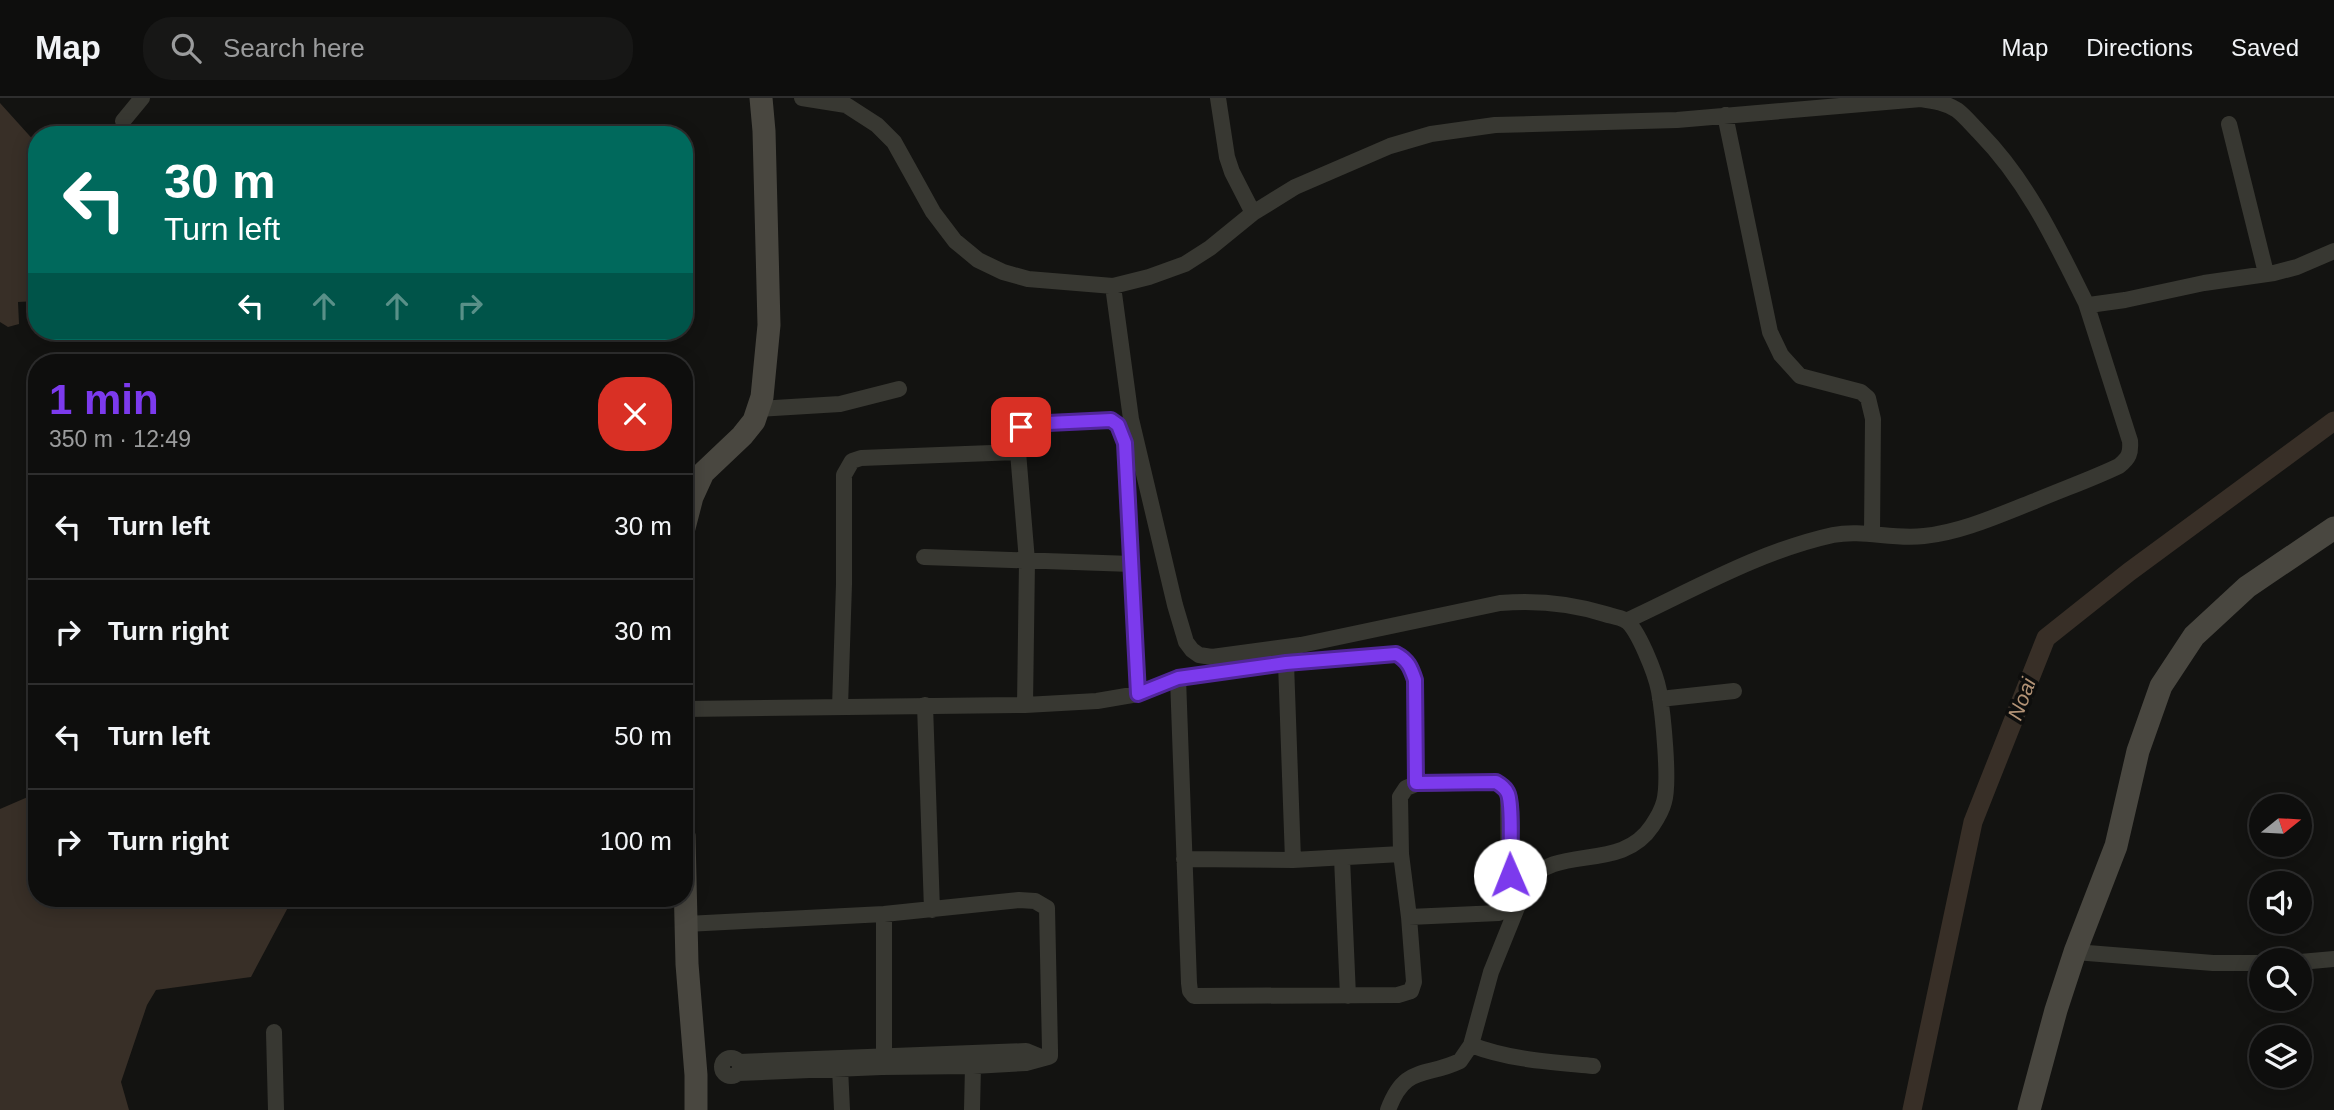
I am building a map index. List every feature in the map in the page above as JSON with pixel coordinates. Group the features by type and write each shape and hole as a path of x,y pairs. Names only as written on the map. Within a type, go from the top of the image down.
{"street":[{"path":"123,121 142,98"},
{"path":"693,495 703,473 754,421 762,397 769,325 761,98"},
{"path":"802,98 849,102 877,125 894,142 933,212 955,241 978,260 1003,272 1028,279 1113,286 1185,264 1210,248 1253,213 1295,187 1390,146 1431,135 1495,125 1678,120 1921,99 1957,104 2020,181 2041,213 2085,303 2130,441 2131,452 2127,459 2119,466 2080,483 1950,532 1898,537 1872,534 1836,535 1792,545 1626,621"},
{"path":"1218,98 1227,157 1253,213"},
{"path":"1725,116 1770,332 1781,355 1800,376 1861,391 1868,398 1873,419 1872,534"},
{"path":"2230,124 2266,273"},
{"path":"2085,303 2092,306 2204,282 2297,267 2334,251"},
{"path":"1113,286 1131,419 1158,538 1186,642 1199,655 1212,657 1301,645 1500,603 1558,603 1594,610 1626,621 1645,648 1659,689 1666,769 1664,802 1652,825 1640,841 1614,854 1557,863 1540,869 1533,875 1491,972 1471,1045 1460,1061 1418,1073 1403,1082 1393,1095 1388,1110"},
{"path":"758,409 840,404 899,389"},
{"path":"1025,705 1027,561 1017,433 1027,424 1111,420 1118,425 1125,443 1138,694"},
{"path":"840,707 844,475 852,461 861,458 1018,452"},
{"path":"2029,1110 2075,952 2116,846 2138,751 2161,685 2194,636 2247,587 2334,528"},
{"path":"924,557 1132,564"},
{"path":"693,709 1025,705 1097,701 1138,694 1178,678 1286,663 1396,654 1405,659 1415,680 1416,783"},
{"path":"1286,663 1293,860"},
{"path":"1178,678 1189,983 1194,996 1398,995 1411,991 1414,982 1401,854 1400,797 1406,788 1416,783 1496,782 1504,787 1509,805 1509,906 1499,913 1409,917"},
{"path":"1660,699 1734,691"},
{"path":"925,705 932,910"},
{"path":"1184,859 1293,860 1401,854"},
{"path":"1342,858 1348,996"},
{"path":"686,923 884,914 1019,900 1035,901 1047,908 1050,1056 1026,1063 973,1066 695,1068"},
{"path":"686,907 696,1110"},
{"path":"884,914 884,1055"},
{"path":"2075,952 2213,963 2249,963"},
{"path":"2312,961 2334,959"},
{"path":"274,1032 276,1110"},
{"path":"1471,1045 1490,1053 1516,1058 1593,1066"},
{"path":"732,1067 884,1055 1026,1051 1043,1058"},
{"path":"972,1110 973,1066"},
{"path":"840,1068 842,1110"}],"shaded area":[{"path":"0,103 28,134 28,301 18,302 19,324 8,327 0,322"},
{"path":"28,797 28,907 288,907 251,977 156,990 147,1005 121,1082 129,1110 0,1110 0,809"}],"waterway":[{"name":"Noai","path":"1912,1110 1973,822 2046,638 2129,572 2334,421"}],"route":[{"path":"1021,427 1027,424 1111,420 1118,425 1125,443 1138,694 1178,678 1286,663 1396,654 1405,659 1415,680 1416,783 1496,782 1504,787 1509,805 1510,875"}]}
